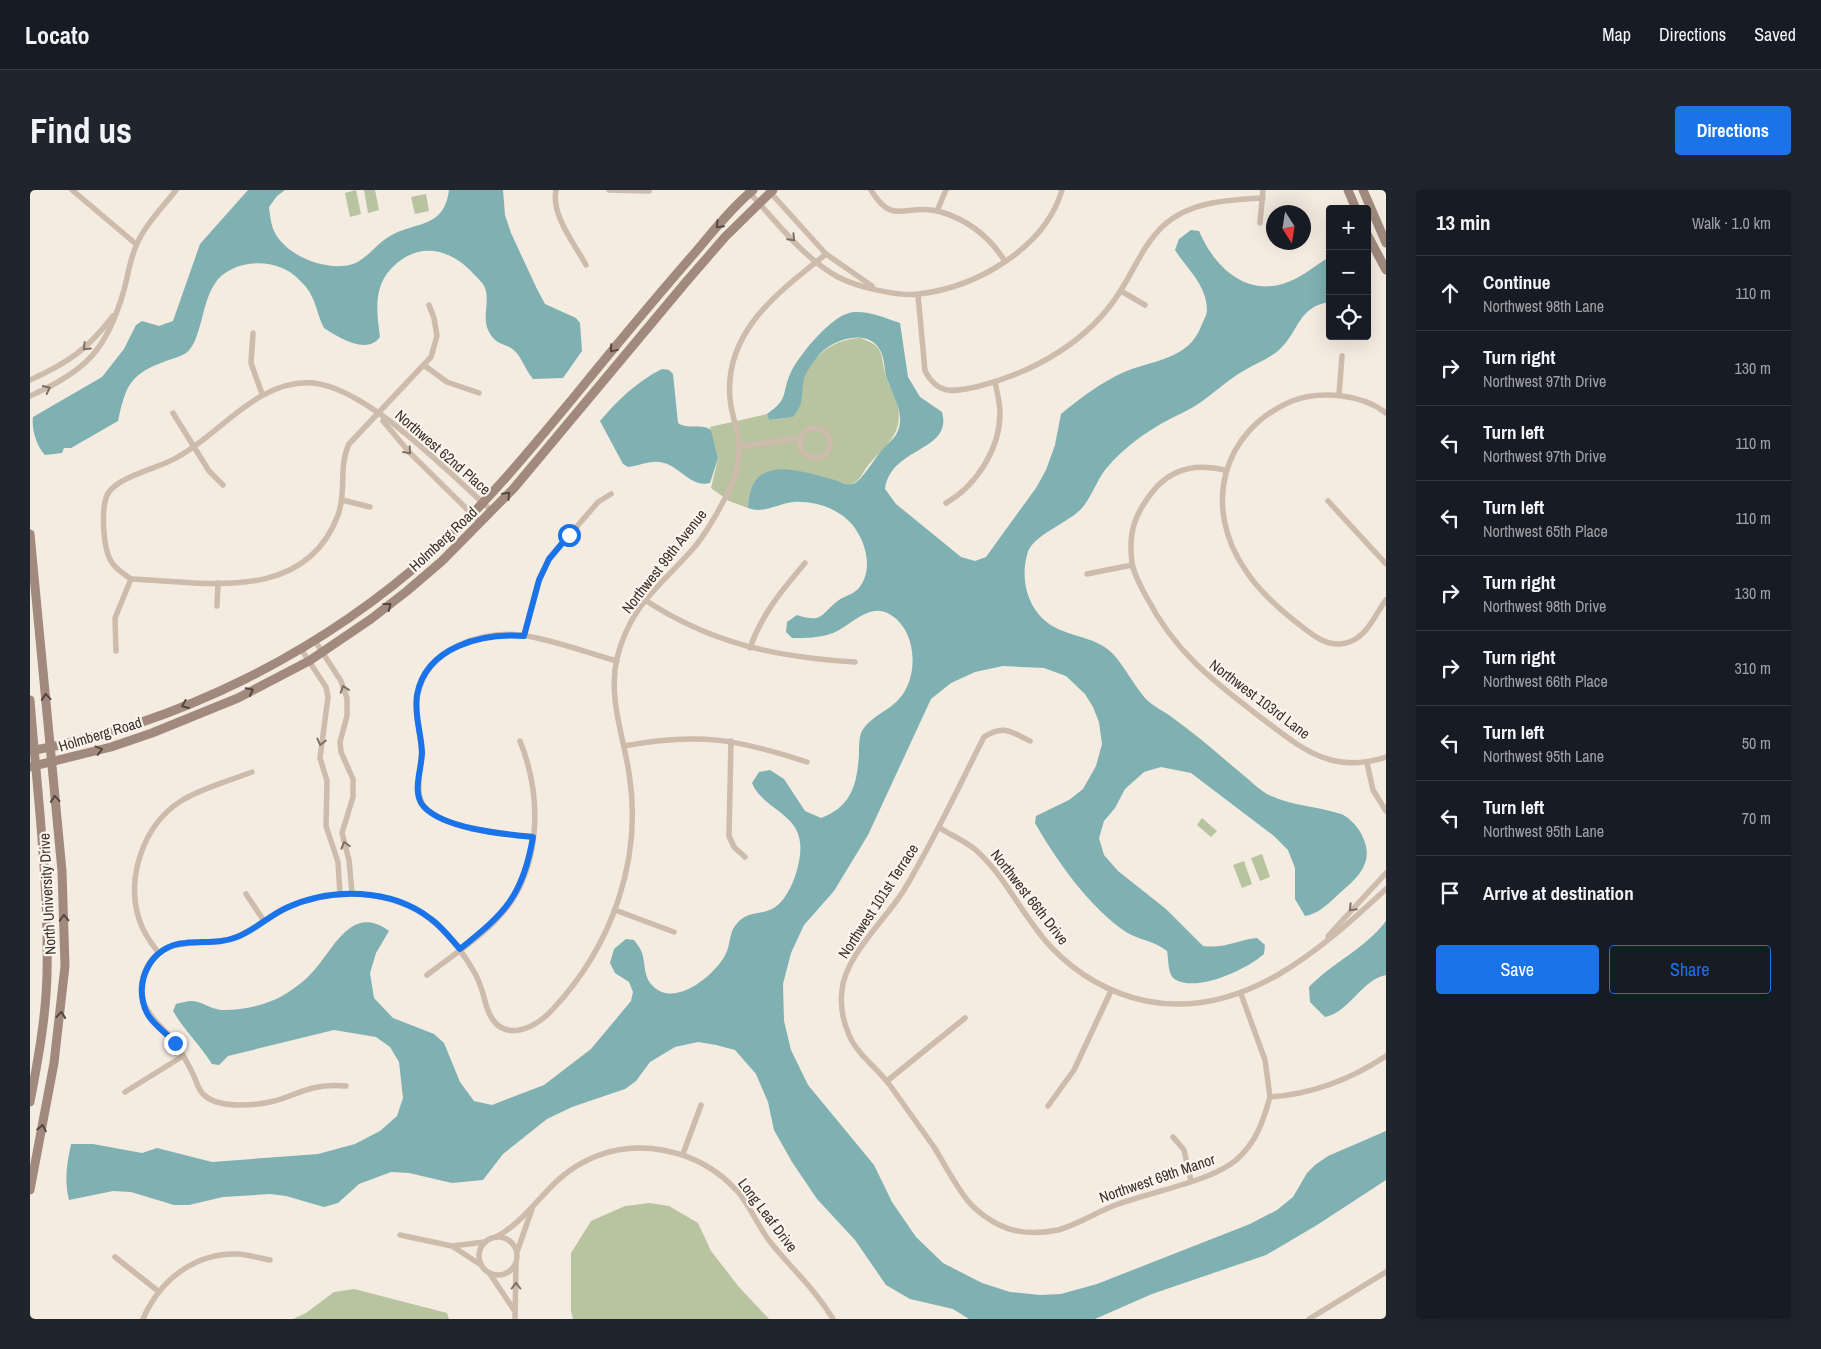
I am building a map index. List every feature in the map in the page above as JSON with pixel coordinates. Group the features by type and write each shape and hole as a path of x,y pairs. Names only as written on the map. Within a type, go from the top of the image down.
{"street":[{"path":"72,190 136,244"},
{"path":"30,396 64,380 87,361 109,335 136,244 176,190"},
{"path":"556,190 557,211 586,265"},
{"path":"609,190 649,191"},
{"path":"871,190 880,206 890,210 937,211 984,234 994,244 1004,260"},
{"path":"937,211 946,190"},
{"path":"750,191 759,203 816,262 838,277 876,289 918,295 968,283 1023,248 1040,232 1052,214 1062,190"},
{"path":"1260,223 1264,198 1263,190"},
{"path":"1348,190 1354,205"},
{"path":"1363,190 1386,243"},
{"name":"Holmberg Road","path":"32,750 92,737 147,720 232,684 301,650 371,603 434,550 472,514 534,445 677,273 750,191"},
{"path":"770,191 826,254 876,289"},
{"name":"Holmberg Road","path":"33,766 52,763 152,733 238,698 322,652 407,591 492,511 686,282 770,191"},
{"path":"918,295 925,371 930,380 937,387 947,391 957,391 995,382 1048,358 1074,342 1095,323 1121,291 1150,241 1163,226 1178,215 1202,205 1226,200 1264,198"},
{"path":"1371,242 1386,270"},
{"path":"800,438 802,452 811,458 824,455 831,446 829,434 819,427 809,429 800,438 740,447 730,399 730,377 744,334 755,316 826,254"},
{"path":"1121,291 1145,305"},
{"path":"116,651 115,618 131,579 218,582 264,580 283,575 305,561 330,531 342,500 343,456 349,444 431,358 437,336 429,305"},
{"path":"30,380 58,367 82,351 117,310"},
{"path":"254,333 251,363 262,394"},
{"path":"1339,395 1342,356"},
{"path":"425,366 447,382 479,393"},
{"path":"946,503 961,494 969,486 989,457 995,443 1000,411 995,382"},
{"name":"Northwest 62nd Place","path":"131,579 111,562 108,552 103,509 105,499 111,490 122,482 155,469 194,448 262,394 295,385 312,383 346,393 377,413 416,443 492,511"},
{"path":"1386,412 1363,401 1339,395 1297,399 1276,408 1243,436 1226,470 1222,506 1232,546 1244,569 1259,589 1280,609 1320,640 1333,644 1345,644 1356,640 1369,627 1386,600"},
{"path":"173,413 210,471 223,484"},
{"name":"Northwest 62nd Place","path":"377,413 409,452 481,523"},
{"name":"Northwest 99th Avenue","path":"460,949 476,974 488,1012 501,1027 508,1030 519,1030 532,1027 547,1016 570,991 604,938 615,910 631,843 630,774 616,717 614,684 617,660 632,619 658,584 692,550 707,530 731,486 740,447"},
{"name":"Northwest 103rd Lane","path":"1226,470 1206,466 1190,467 1173,474 1158,485 1138,511 1133,528 1132,564 1139,583 1164,626 1205,674 1303,748 1329,760 1367,763"},
{"path":"524,636 539,580 549,559 598,502 611,494"},
{"path":"342,500 370,506"},
{"path":"1328,501 1386,564"},
{"name":"North University Drive","path":"30,534 62,871 65,966 54,1062 30,1190"},
{"path":"750,648 762,622 782,591 805,563"},
{"path":"1087,574 1132,564"},
{"path":"218,582 218,606"},
{"path":"646,600 695,628 729,642 807,659 855,662"},
{"path":"533,837 488,832 465,827 432,813 419,800 418,790 422,750 416,714 418,694 422,680 433,664 447,652 463,643 482,637 502,634 524,636 617,660"},
{"path":"315,641 341,681 347,698 347,716 340,742 341,752 353,779 353,797 342,833 349,860 352,893"},
{"path":"301,650 326,687 328,697 320,758 327,781 326,826 338,862 340,894"},
{"name":"North University Drive","path":"30,700 33,766 45,872 47,973 44,1020 30,1102"},
{"name":"Northwest 101st Terrace","path":"1011,1230 979,1212 968,1201 934,1147 887,1081 859,1051 850,1036 844,1020 842,987 849,969 902,892 940,828 984,737 994,730 1006,729 1030,741"},
{"path":"624,746 656,740 685,738 731,741 759,746 807,762"},
{"path":"427,975 496,921 508,906 521,884 533,837 535,811 533,785 520,740"},
{"path":"731,741 730,836 734,847 745,857"},
{"path":"1386,757 1367,763 1373,790 1386,811"},
{"path":"158,952 146,935 139,919 134,885 140,858 149,835 167,813 181,801 252,772"},
{"name":"Northwest 66th Drive","path":"940,828 976,850 993,867 1051,946 1070,964 1111,990 1161,1003 1190,1004 1241,994 1277,975 1320,946 1386,889"},
{"name":"Northwest 66th Drive","path":"1320,946 1386,873"},
{"path":"346,1086 329,1085 315,1087 270,1102 216,1104 206,1098 199,1090 183,1056 167,1032 148,1014 143,1001 143,977 149,964 158,952 172,945 211,943 236,937 305,900 352,893 392,900 412,908 431,919 460,949"},
{"path":"246,894 264,921"},
{"path":"615,910 674,932"},
{"path":"1048,1106 1074,1070 1111,990"},
{"path":"1241,994 1265,1060 1270,1097 1294,1096 1322,1088 1367,1068 1386,1056"},
{"path":"887,1081 965,1018"},
{"path":"125,1092 183,1056"},
{"name":"Northwest 69th Manor","path":"1011,1230 1028,1233 1062,1229 1111,1206 1222,1170 1250,1146 1259,1131 1270,1097"},
{"path":"683,1154 701,1105"},
{"path":"1173,1137 1184,1150 1191,1181"},
{"name":"Long Leaf Drive","path":"496,1237 514,1225 565,1174 602,1154 623,1149 643,1148 683,1154 710,1169 738,1192 768,1239 814,1290 833,1319"},
{"name":"Long Leaf Drive","path":"516,1252 534,1205"},
{"path":"400,1235 452,1246 485,1242 496,1237 511,1243 516,1252 515,1319"},
{"path":"481,1265 479,1253 485,1242"},
{"path":"452,1246 489,1272 514,1310"},
{"path":"143,1319 158,1291 180,1271 209,1258 240,1254 270,1260"},
{"path":"115,1256 158,1291"},
{"path":"489,1272 505,1274 516,1262"},
{"path":"1309,1319 1386,1272"}],"green space":[{"path":"356,190 361,214 350,217 345,193"},
{"path":"364,190 375,190 379,210 368,213"},
{"path":"426,194 429,211 415,214 411,197"},
{"path":"860,338 869,341 879,349 888,382 896,400 899,420 894,436 870,463 862,476 850,485 792,471 782,470 764,473 753,485 749,495 748,508 729,501 711,488 718,458 710,427 767,414 769,420 793,417 800,405 805,376 814,360 834,344"},
{"path":"1202,818 1217,831 1211,837 1197,825"},
{"path":"1262,854 1270,877 1260,881 1251,858"},
{"path":"1244,861 1252,884 1242,888 1233,865"},
{"path":"650,1203 669,1206 698,1223 711,1251 739,1287 769,1319 573,1319 571,1310 571,1253 591,1221 625,1206"},
{"path":"354,1289 447,1313 449,1319 293,1319 306,1313 334,1292"}],"water":[{"path":"248,190 285,190 277,196 269,207 275,233 281,242 289,249 310,260 332,266 343,266 358,262 390,236 435,218 446,203 449,190 503,190 505,215 511,233 536,287 545,304 576,318 580,323 582,351 563,378 533,379 514,351 495,340 488,330 486,325 487,298 483,284 471,271 454,258 435,251 425,251 406,257 389,271 380,288 378,297 380,337 368,345 345,340 324,328 306,287 289,271 273,265 254,263 235,268 219,278 210,292 194,343 182,355 154,366 137,376 127,390 118,421 71,448 64,448 62,453 45,455 35,437 33,417 102,377 124,349 136,325 142,321 159,326 173,321 200,244"},
{"path":"1191,230 1199,231 1215,259 1226,270 1251,284 1265,286 1281,285 1297,278 1326,259 1326,303 1319,304 1305,314 1286,343 1275,353 1237,375 1192,408 1151,430 1122,452 1105,470 1082,508 1035,541 1030,548 1025,564 1026,589 1032,605 1043,619 1060,630 1097,643 1113,654 1148,701 1191,731 1262,791 1278,799 1332,811 1348,818 1364,840 1367,857 1365,864 1349,885 1320,910 1305,916 1295,899 1295,868 1288,850 1274,836 1191,773 1161,767 1144,772 1125,789 1115,808 1104,821 1099,838 1104,855 1118,871 1166,909 1203,946 1218,946 1257,938 1265,945 1264,954 1235,972 1197,983 1186,983 1176,980 1171,975 1167,951 1126,932 1100,910 1075,882 1035,823 1036,816 1069,800 1083,789 1096,766 1102,744 1099,722 1085,694 1066,676 1044,668 1003,666 975,672 951,683 931,699 868,835 834,891 804,925 791,953 783,984 784,1021 791,1050 808,1085 874,1165 892,1202 916,1237 943,1263 982,1283 1010,1292 1040,1295 1061,1294 1097,1284 1250,1224 1277,1210 1293,1197 1307,1173 1328,1156 1386,1131 1386,1180 1317,1225 1266,1255 1152,1294 1095,1319 969,1319 953,1309 910,1299 886,1285 855,1240 817,1199 792,1162 774,1130 768,1102 756,1074 735,1050 698,1042 675,1047 650,1062 636,1081 625,1089 572,1107 547,1119 503,1154 483,1180 452,1183 409,1173 391,1172 359,1184 338,1203 324,1207 286,1196 270,1194 223,1197 189,1205 174,1205 131,1192 113,1191 69,1200 67,1172 71,1144 93,1144 142,1153 157,1148 212,1162 318,1154 355,1144 380,1131 397,1116 403,1098 399,1062 390,1047 376,1037 334,1030 228,1056 219,1065 212,1064 173,1011 176,1004 189,1001 195,1001 221,1010 230,1010 257,1006 275,1000 307,978 346,931 355,925 365,922 376,924 389,931 376,953 370,973 374,998 393,1018 434,1034 444,1043 460,1082 474,1101 492,1105 544,1085 591,1049 631,1001 633,992 629,982 615,973 610,963 614,949 626,939 634,940 638,945 642,953 648,980 655,988 664,993 686,990 707,977 723,959 732,931 739,921 748,915 767,911 778,905 790,889 797,869 800,842 797,832 793,824 786,817 757,792 752,783 759,772 770,770 784,779 805,811 821,818 839,808 846,801 854,785 858,766 859,741 864,727 898,700 910,680 912,668 911,644 906,632 900,623 883,611 868,613 840,630 823,636 792,638 786,632 787,622 797,615 817,618 839,600 857,590 864,579 867,569 867,558 855,528 848,520 829,508 818,504 793,502 759,510 748,508 750,491 756,479 765,472 789,470 853,484 860,479 896,435 900,419 898,406 887,379 880,350 867,339 849,338 824,350 810,367 805,376 800,407 793,417 769,420 767,414 782,399 795,364 809,345 827,327 846,314 854,312 866,313 900,323 908,377 920,397 942,412 943,425 939,435 930,443 898,464 890,475 885,489 896,504 961,557 975,561 986,557 1036,488 1046,470 1055,445 1061,414 1107,381 1126,371 1176,354 1187,347 1196,337 1204,321 1207,310 1206,301 1196,278 1175,250 1179,239"},
{"path":"662,369 669,370 673,374 678,423 711,430 718,458 710,483 697,483 670,465 659,462 628,467 623,464 600,421 628,392"},
{"path":"1386,921 1386,975 1369,983 1342,1009 1325,1017 1310,1002 1309,987 1328,970 1359,948"}],"route":[{"path":"175,1043 167,1032 148,1014 143,1001 142,988 143,977 149,964 158,952 172,945 211,943 236,937 286,908 305,900 326,895 352,893 392,900 412,908 431,919 460,949 496,921 508,906 521,884 529,861 533,837 488,832 465,827 432,813 425,808 419,800 418,790 422,769 422,750 416,714 418,694 422,680 433,664 447,652 463,643 482,637 502,634 524,636 539,580 549,559 569,535"}]}
